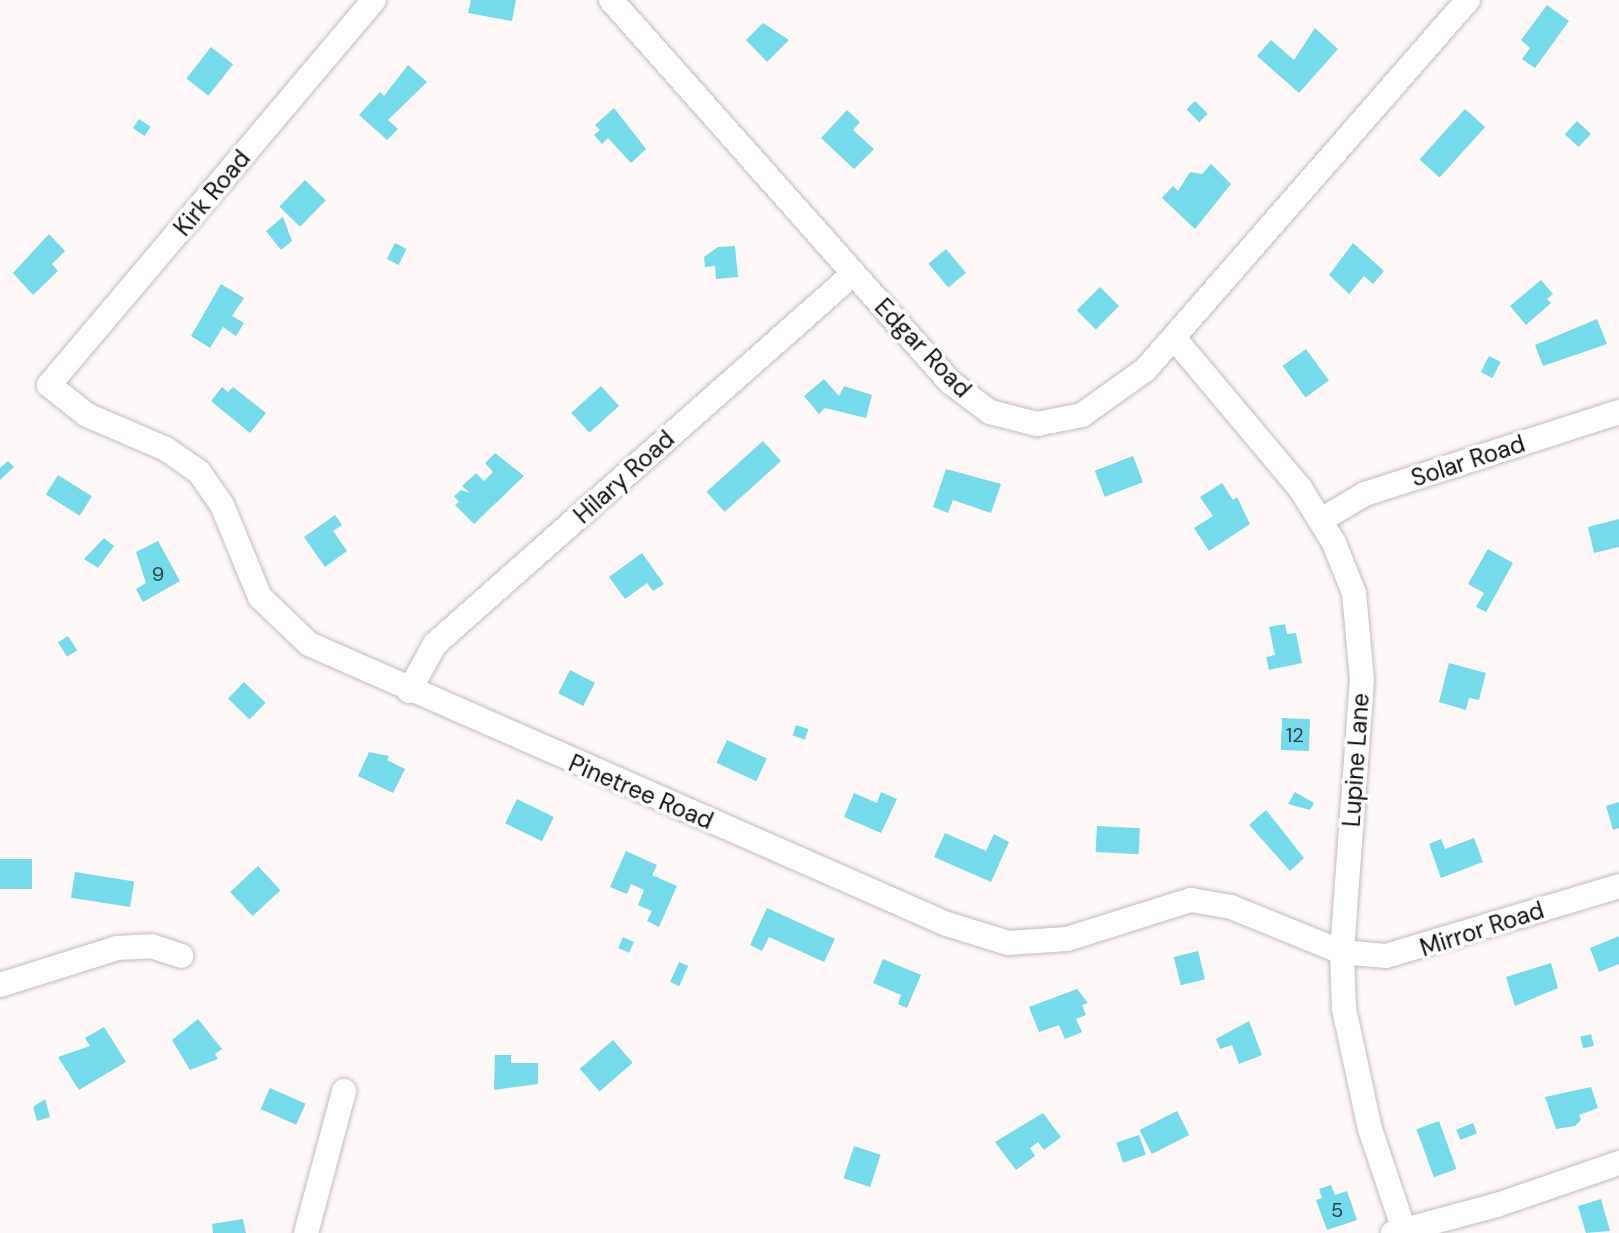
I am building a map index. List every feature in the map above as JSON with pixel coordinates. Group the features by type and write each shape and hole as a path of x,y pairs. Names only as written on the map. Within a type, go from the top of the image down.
{"street":[{"name":"Kirk Road","path":"49,385 374,0"},
{"name":"Edgar Road","path":"611,0 950,382 990,412 1037,424 1082,415 1126,387 1174,338 1468,0"},
{"name":"Hilary Road","path":"409,691 435,644 853,274"},
{"name":"Lupine Lane","path":"1174,338 1251,424 1321,520 1354,593 1362,650 1342,952 1347,1035 1401,1232"},
{"name":"Pinetree Road","path":"49,385 87,415 166,449 199,472 222,505 260,597 290,631 329,656 989,938 1047,943 1191,900 1231,907 1342,952"},
{"name":"Solar Road","path":"1321,520 1365,494 1619,412"},
{"name":"Mirror Road","path":"1342,952 1370,958 1403,954 1619,886"},
{"path":"0,985 126,946 151,946 181,956"},
{"path":"306,1233 344,1091"},
{"path":"1401,1232 1497,1205 1619,1163"}],"building":[{"path":"471,0 516,0 512,21 468,13"},
{"path":"1547,5 1569,21 1535,68 1522,59 1530,48 1521,40"},
{"path":"763,23 789,40 767,62 746,40"},
{"path":"1315,28 1338,49 1299,93 1257,56 1271,40 1294,60"},
{"path":"211,47 233,64 208,96 186,79"},
{"path":"408,65 427,82 388,120 398,129 387,140 359,115 380,92 384,96"},
{"path":"1195,101 1208,114 1199,122 1187,109"},
{"path":"614,108 646,149 631,163 608,138 602,144 594,135 600,130 595,125"},
{"path":"1465,109 1485,127 1440,178 1419,160"},
{"path":"847,110 860,122 853,130 874,149 854,169 821,138"},
{"path":"139,119 151,127 144,136 133,128"},
{"path":"1577,121 1591,134 1579,147 1565,134"},
{"path":"1211,164 1231,184 1195,229 1162,198 1173,186 1178,191 1190,172 1202,174"},
{"path":"305,180 326,200 300,227 279,207"},
{"path":"283,217 292,241 281,250 266,231"},
{"path":"49,234 65,251 52,264 58,271 33,295 13,273"},
{"path":"395,243 407,249 398,265 387,259"},
{"path":"1353,243 1384,271 1373,284 1364,276 1349,294 1329,275"},
{"path":"735,246 738,277 716,279 715,266 705,267 704,257 718,247"},
{"path":"946,249 966,273 948,288 928,264"},
{"path":"1541,280 1553,294 1547,299 1551,303 1526,325 1510,306"},
{"path":"221,284 244,298 232,316 244,323 236,336 223,327 210,348 191,336"},
{"path":"1100,287 1119,306 1096,329 1077,310"},
{"path":"1597,319 1607,344 1543,366 1535,345"},
{"path":"1306,349 1329,381 1305,398 1283,366"},
{"path":"1489,356 1501,362 1492,378 1481,372"},
{"path":"824,379 839,396 844,386 872,395 866,418 825,408 819,414 804,396"},
{"path":"601,386 619,406 589,433 571,413"},
{"path":"222,387 228,392 233,387 266,413 250,433 211,401"},
{"path":"763,441 781,461 725,512 707,492"},
{"path":"495,453 524,476 474,524 455,505 459,502 454,496 461,490 470,493 462,486 476,473 484,481 493,472 485,463"},
{"path":"1133,456 1143,482 1105,497 1095,471"},
{"path":"8,461 14,467 0,480 0,468"},
{"path":"946,469 1001,484 991,513 953,500 948,513 933,507"},
{"path":"58,475 92,496 80,516 46,495"},
{"path":"1222,483 1233,500 1237,497 1250,524 1209,551 1194,528 1213,516 1200,497"},
{"path":"335,515 342,525 333,531 347,551 325,567 304,537"},
{"path":"1619,519 1619,547 1594,553 1588,527"},
{"path":"104,538 114,546 98,568 84,559"},
{"path":"158,541 180,581 143,602 136,589 146,583 136,552"},
{"path":"1488,549 1513,563 1486,612 1476,607 1484,593 1468,584"},
{"path":"642,553 664,584 653,591 647,583 625,599 609,577"},
{"path":"1285,624 1287,634 1296,633 1302,663 1269,670 1266,657 1275,655 1269,627"},
{"path":"68,636 77,650 67,657 58,643"},
{"path":"1449,663 1486,673 1479,700 1469,698 1466,710 1439,702"},
{"path":"570,670 595,683 583,706 558,693"},
{"path":"244,682 266,703 250,719 228,699"},
{"path":"1282,718 1310,719 1309,751 1281,750"},
{"path":"796,725 808,729 805,739 793,735"},
{"path":"727,740 767,759 756,781 716,763"},
{"path":"369,752 389,756 387,760 405,769 393,793 358,776"},
{"path":"881,792 897,799 881,833 844,817 854,793 877,803"},
{"path":"1295,792 1314,803 1310,810 1288,804"},
{"path":"517,799 554,817 542,841 505,823"},
{"path":"1619,802 1619,828 1613,830 1606,806"},
{"path":"1266,810 1304,858 1290,871 1249,825"},
{"path":"1097,826 1140,828 1139,854 1096,852"},
{"path":"945,833 986,851 994,834 1009,842 991,882 934,857"},
{"path":"1474,838 1483,862 1441,878 1429,844 1441,839 1445,849"},
{"path":"626,851 657,865 652,875 677,886 659,927 647,921 652,911 638,905 644,890 631,884 627,894 610,887"},
{"path":"0,859 32,859 32,889 0,889"},
{"path":"258,866 281,890 253,916 230,892"},
{"path":"75,872 134,881 130,907 71,898"},
{"path":"767,908 835,939 824,962 769,937 762,951 750,945"},
{"path":"1619,936 1619,964 1599,972 1590,948"},
{"path":"623,937 634,942 629,953 618,948"},
{"path":"1198,951 1205,979 1181,985 1174,957"},
{"path":"883,959 921,975 907,1008 898,1004 901,995 873,983"},
{"path":"679,962 688,966 679,986 670,982"},
{"path":"1551,963 1558,988 1515,1006 1506,977"},
{"path":"1077,989 1088,1003 1082,1005 1086,1015 1076,1019 1082,1032 1065,1039 1059,1025 1039,1032 1029,1007"},
{"path":"198,1019 222,1049 215,1054 218,1059 190,1070 172,1040"},
{"path":"1249,1021 1262,1055 1239,1064 1232,1045 1220,1049 1216,1039"},
{"path":"104,1027 126,1062 79,1090 58,1057 90,1046 85,1038"},
{"path":"1591,1034 1594,1046 1583,1048 1580,1037"},
{"path":"613,1040 633,1063 599,1092 580,1069"},
{"path":"495,1055 511,1055 511,1063 538,1063 538,1084 494,1090"},
{"path":"1591,1087 1598,1108 1579,1115 1581,1120 1575,1126 1556,1129 1545,1097"},
{"path":"270,1088 306,1104 296,1125 261,1109"},
{"path":"45,1099 50,1117 37,1121 33,1107"},
{"path":"1177,1111 1189,1135 1152,1154 1140,1130"},
{"path":"1043,1113 1061,1137 1044,1150 1038,1142 1030,1148 1035,1156 1016,1170 995,1142"},
{"path":"1439,1121 1456,1169 1434,1177 1416,1129"},
{"path":"1473,1123 1477,1133 1460,1140 1456,1130"},
{"path":"1139,1135 1146,1155 1123,1163 1116,1143"},
{"path":"854,1146 881,1155 870,1187 843,1178"},
{"path":"1331,1185 1335,1195 1347,1191 1357,1220 1327,1230 1316,1200 1322,1198 1319,1189"},
{"path":"1601,1199 1610,1231 1586,1233 1578,1206"},
{"path":"243,1219 246,1233 213,1233 212,1224"}]}
